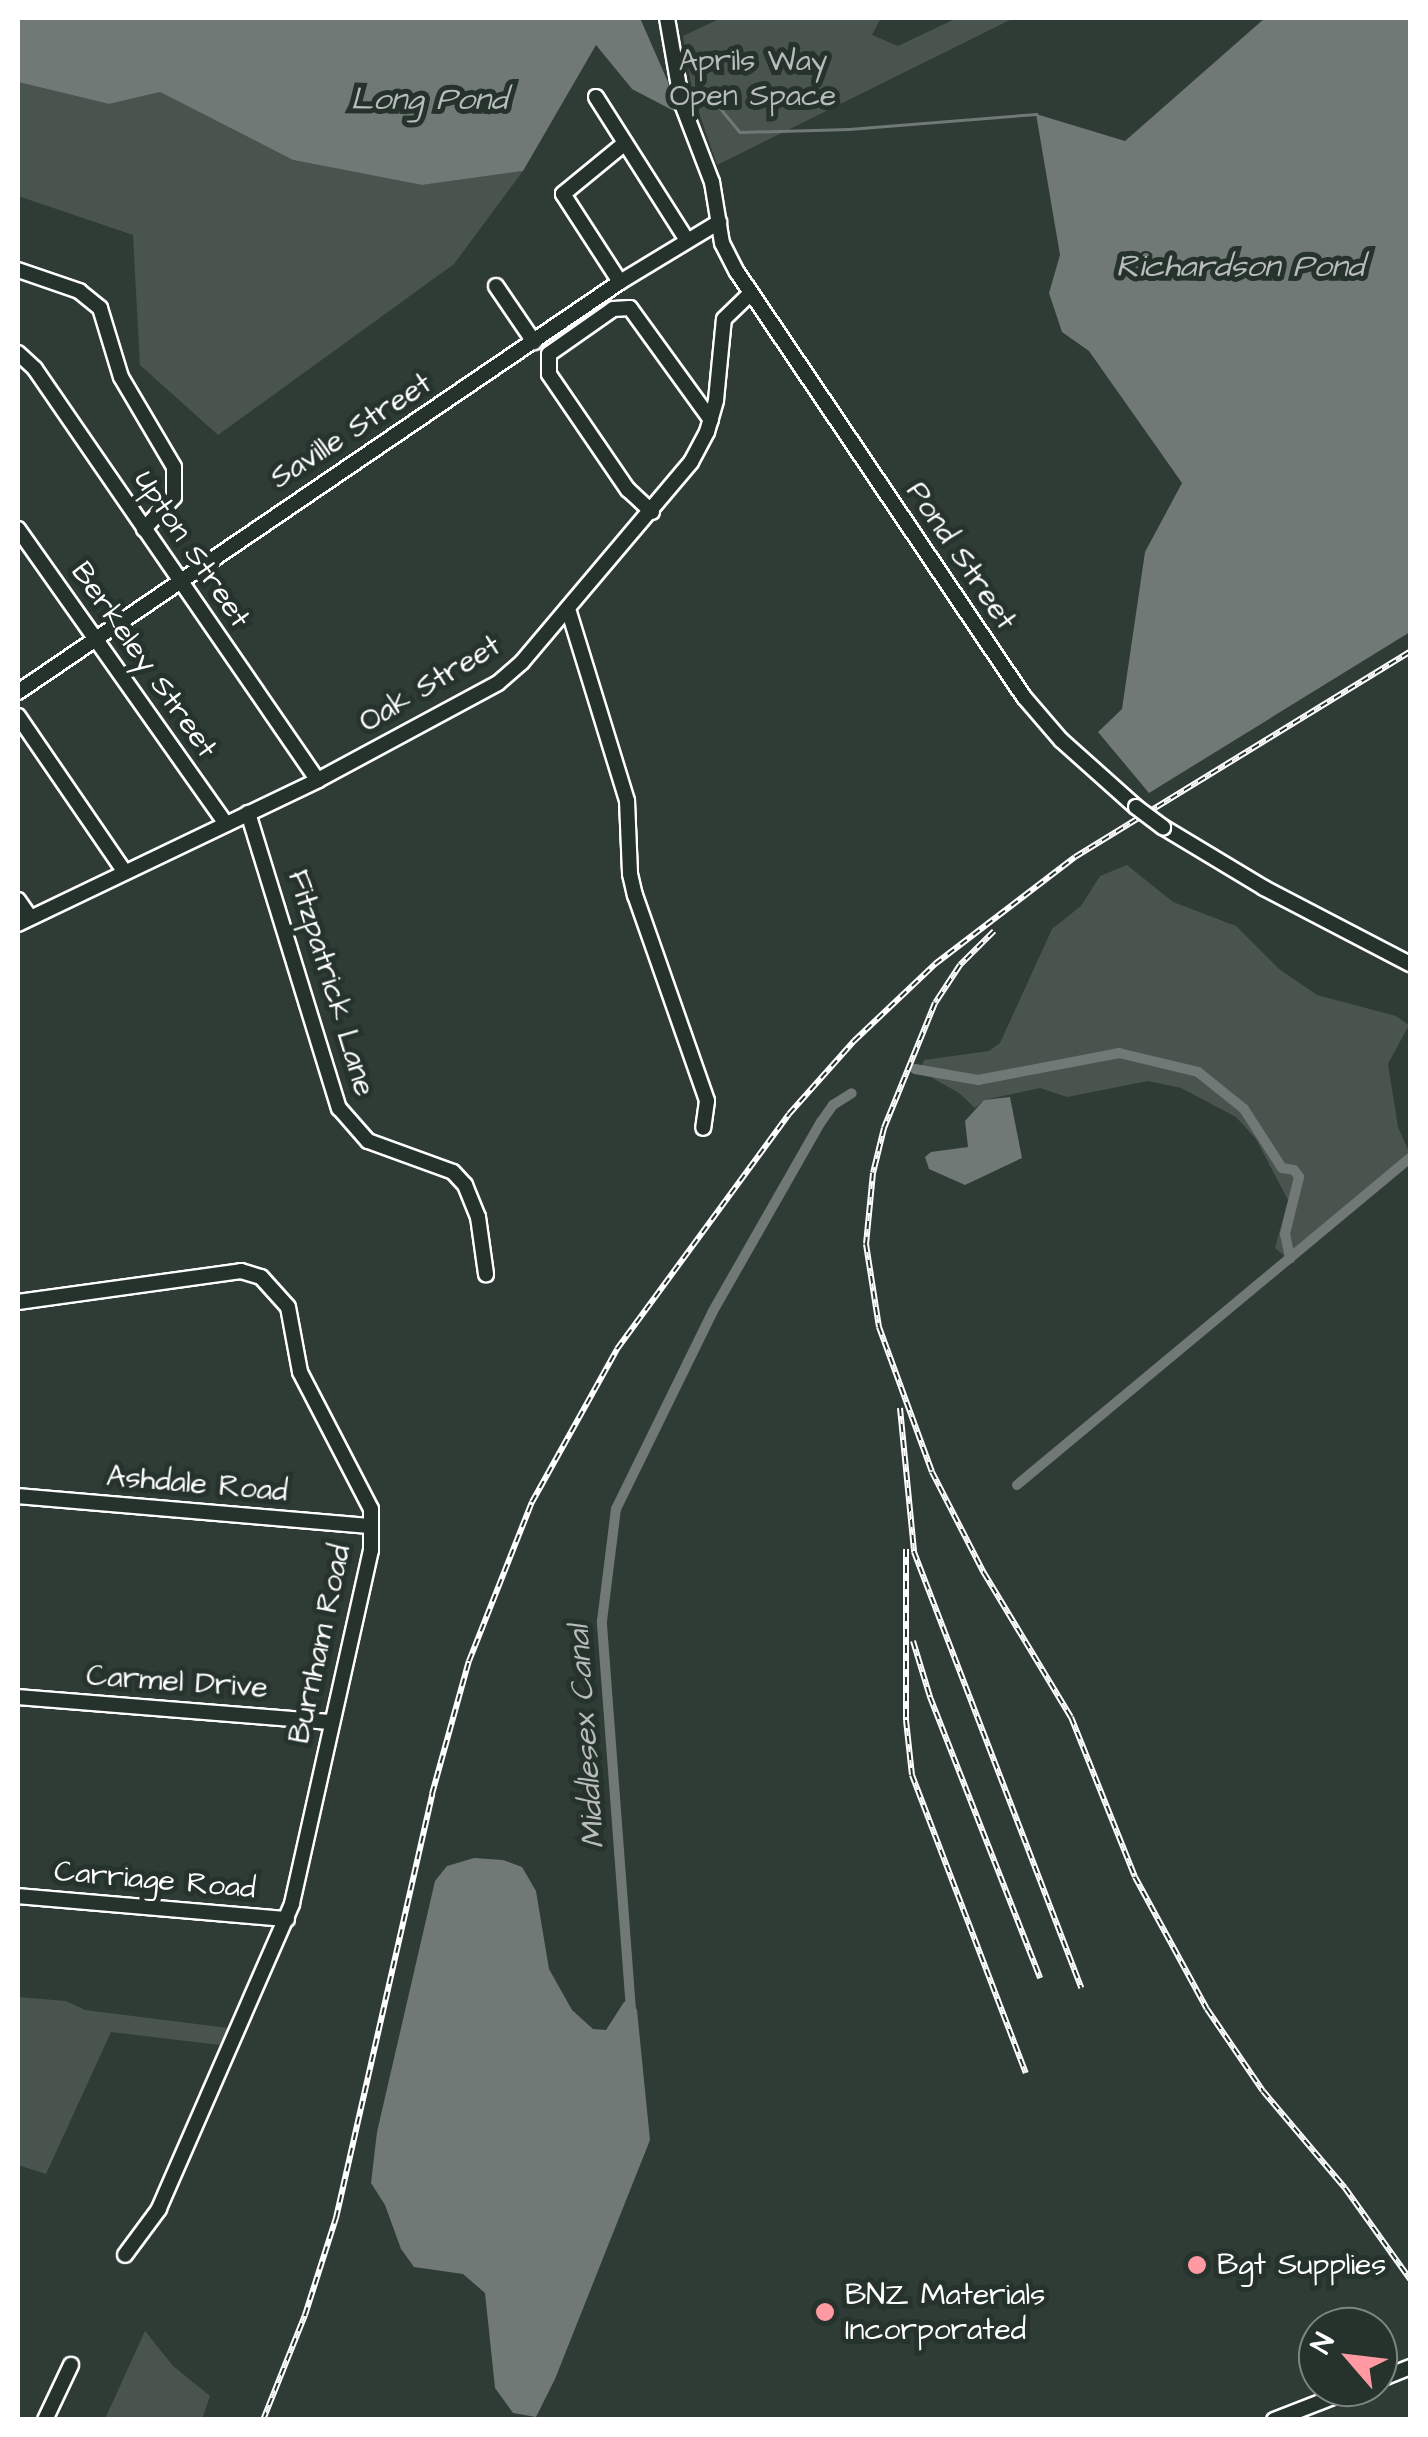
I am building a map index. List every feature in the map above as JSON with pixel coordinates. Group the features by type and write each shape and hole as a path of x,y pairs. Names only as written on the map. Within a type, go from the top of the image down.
{"street":[{"name":"Pond Street","path":"667,18 682,104 712,182 723,246 750,294 1024,696 1084,762 1164,827 1264,888 1410,964"},
{"path":"596,97 686,239"},
{"path":"620,282 563,194 625,143"},
{"name":"Saville Street","path":"18,692 620,282 719,222"},
{"path":"18,270 79,291 100,308 121,377 174,466 174,497 144,529"},
{"path":"496,286 534,342"},
{"name":"Oak Street","path":"24,920 318,780 498,683 569,612 691,462 711,420 721,372 724,320 750,294"},
{"path":"652,512 625,486 546,367 554,349 615,308 626,306 636,312 711,420"},
{"name":"Upton Street","path":"18,352 35,369 318,780"},
{"path":"684,381 704,388 721,372"},
{"name":"Berkeley Street","path":"18,529 226,824"},
{"path":"569,612 628,800 630,874 708,1101 703,1128"},
{"path":"18,716 124,871"},
{"name":"Fitzpatrick Lane","path":"248,813 339,1108 346,1121 368,1141 453,1172 466,1184 478,1217 486,1274"},
{"path":"18,900 24,920"},
{"name":"Burnham Road","path":"18,1302 241,1271 261,1278 288,1306 300,1372 363,1487 371,1526 371,1550 287,1919 159,2209 125,2255"},
{"name":"Ashdale Road","path":"18,1496 371,1526"},
{"name":"Carmel Drive","path":"18,1697 332,1722"},
{"name":"Carriage Road","path":"18,1896 287,1919"},
{"path":"45,2420 71,2365"},
{"path":"1274,2420 1307,2407"}],"green space":[{"name":"Aprils Way Open Space","path":"721,18 881,18 872,35 898,46 957,18 1014,18 717,165 693,95 683,36"},
{"path":"18,82 109,104 160,92 293,160 422,185 523,171 454,264 218,435 140,365 133,235 18,196"},
{"path":"1127,865 1173,902 1236,926 1279,969 1317,995 1396,1016 1409,1025 1388,1064 1398,1127 1409,1152 1404,1168 1292,1262 1275,1248 1288,1200 1256,1139 1236,1117 1181,1088 1148,1081 1067,1097 1040,1088 984,1100 975,1108 959,1093 920,1071 924,1060 989,1051 1000,1043 1052,929 1081,906 1100,876"},
{"path":"18,1997 66,2001 85,2010 228,2028 220,2045 111,2032 46,2174 18,2165"},
{"path":"145,2331 173,2366 210,2396 202,2419 105,2419"}],"water":[{"name":"Long Pond","path":"18,18 640,18 668,82 674,111 632,89 596,45 523,171 422,185 293,160 160,92 109,104 18,82"},
{"name":"Richardson Pond","path":"1265,18 1410,18 1410,632 1149,793 1098,732 1122,709 1145,552 1182,483 1089,351 1062,332 1049,293 1060,255 1036,114 1125,141"},
{"path":"1010,1097 1022,1158 965,1185 929,1169 925,1157 931,1152 968,1147 965,1121 984,1100"},
{"path":"474,1858 503,1860 522,1867 536,1891 549,1969 572,2010 593,2029 606,2030 624,2002 630,1999 637,2010 650,2140 555,2379 536,2417 513,2413 495,2388 485,2293 463,2274 414,2267 401,2249 385,2205 371,2183 377,2132 435,1881 447,1866"}],"waterway":[{"path":"690,98 711,97 740,132 849,129 1036,114"},
{"name":"Middlesex Canal","path":"915,1069 978,1080 1119,1053 1198,1072 1244,1109 1282,1168 1294,1170 1299,1177 1285,1234 1290,1258"},
{"name":"Middlesex Canal","path":"631,2010 602,1621 616,1509 713,1311 821,1122 833,1105 852,1093"},
{"name":"Middlesex Canal","path":"1017,1485 1410,1158"}],"railway":[{"path":"263,2420 305,2315 336,2218 432,1794 469,1661 532,1502 617,1349 789,1114 854,1041 935,964 1075,857 1410,652"},
{"path":"994,931 960,965 935,1003 884,1128 873,1173 866,1244 879,1327 932,1472 984,1573 1071,1717 1135,1877 1207,2009 1263,2091 1345,2188 1410,2279"},
{"path":"900,1408 914,1552 1081,1988"},
{"path":"906,1549 906,1720 912,1775 1026,2073"},
{"path":"913,1641 930,1697 1040,1978"}],"place":[{"name":"Bgt Supplies","path":"1197,2265"},
{"name":"BNZ Materials Incorporated","path":"825,2312"}]}
